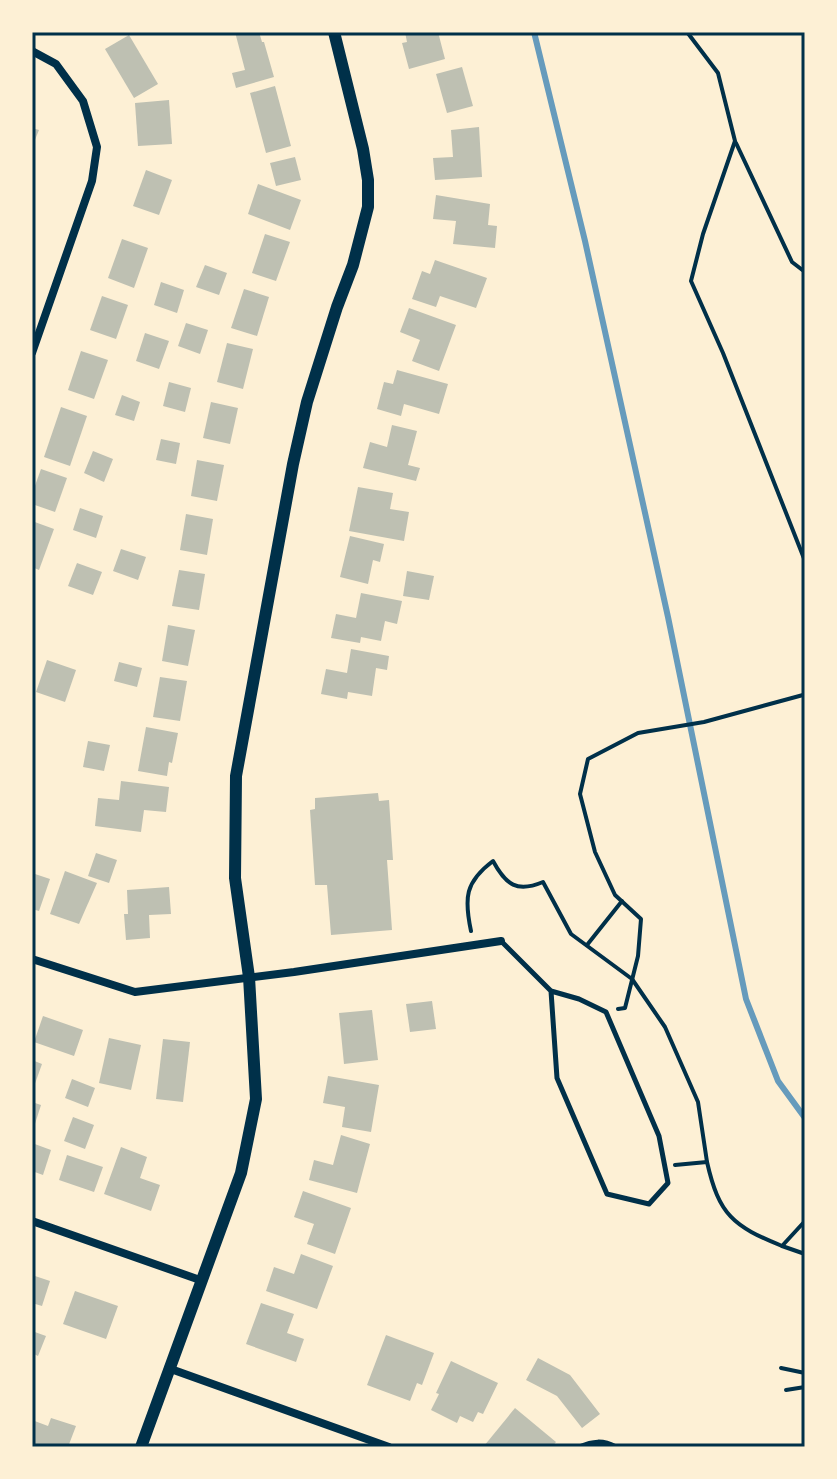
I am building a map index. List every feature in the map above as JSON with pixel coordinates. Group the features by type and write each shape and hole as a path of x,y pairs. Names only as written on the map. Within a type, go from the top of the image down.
{"street":[{"path":"141,1447 241,1173 256,1099 249,977 235,878 236,776 300,433 323,348 359,247 368,207 363,149 334,32"},
{"path":"32,51 56,64 83,101 97,147 92,181 32,353"},
{"path":"32,959 135,992 501,941"},
{"path":"32,1221 200,1280"},
{"path":"168,1368 389,1447"}],"lane":[{"path":"501,941 551,991 579,999 606,1012 659,1136 668,1183 649,1204 607,1194 557,1078 551,991"},
{"path":"579,1447 590,1442 606,1442 616,1447"}],"path":[{"path":"687,32 718,73 735,141 792,262 805,272"},
{"path":"735,141 703,234 691,281 723,353 805,561"},
{"path":"606,1012 625,1008 638,956 641,919 615,895 595,852 580,794 588,759 638,733 704,722 805,692"},
{"path":"471,931 467,912 471,882 493,861 501,876 515,887 528,889 543,882 571,934 632,979 665,1027 698,1102 707,1162 720,1205 748,1232 805,1254"},
{"path":"587,945 622,901"},
{"path":"665,1166 707,1162"},
{"path":"782,1246 805,1221"},
{"path":"781,1368 805,1373"},
{"path":"786,1390 805,1387"}],"building":[{"path":"235,32 259,32 274,77 236,88 232,73 245,70"},
{"path":"405,32 438,32 445,59 409,69 402,43 407,42"},
{"path":"129,35 158,84 134,98 105,49"},
{"path":"462,67 473,106 447,113 436,74"},
{"path":"275,86 291,146 266,153 250,93"},
{"path":"169,100 172,144 138,146 135,103"},
{"path":"479,127 482,177 435,180 433,158 453,157 451,130"},
{"path":"32,128 39,130 32,147"},
{"path":"295,157 301,180 276,186 270,163"},
{"path":"146,170 172,180 159,215 133,206"},
{"path":"258,184 301,200 290,230 248,214"},
{"path":"436,195 490,204 488,225 497,226 495,248 453,244 456,221 433,219"},
{"path":"265,234 290,242 276,281 252,273"},
{"path":"122,239 148,248 134,288 108,278"},
{"path":"435,260 487,278 476,308 440,296 436,307 412,299 422,271 430,274"},
{"path":"205,265 227,273 219,295 196,287"},
{"path":"161,282 184,290 177,313 154,305"},
{"path":"244,289 269,297 257,336 231,328"},
{"path":"102,296 128,305 116,339 90,330"},
{"path":"409,308 456,325 439,371 412,361 420,340 400,332"},
{"path":"186,323 208,330 200,354 178,346"},
{"path":"145,333 169,341 159,369 136,361"},
{"path":"227,343 253,349 243,389 217,382"},
{"path":"81,351 108,360 94,399 68,390"},
{"path":"397,370 448,384 439,414 404,404 401,416 377,409 384,382 393,384"},
{"path":"169,382 191,388 185,412 163,406"},
{"path":"122,395 140,402 134,421 115,415"},
{"path":"211,402 238,408 230,444 203,438"},
{"path":"61,407 87,416 70,466 44,457"},
{"path":"392,425 417,431 408,465 420,468 416,481 363,468 370,442 387,447"},
{"path":"161,439 180,443 176,464 156,460"},
{"path":"93,451 113,459 104,482 84,473"},
{"path":"197,460 224,465 217,501 191,496"},
{"path":"41,469 67,478 55,512 32,504 32,494"},
{"path":"358,487 393,493 390,509 409,512 404,541 349,531"},
{"path":"80,508 103,516 96,538 73,530"},
{"path":"186,514 213,519 207,555 180,550"},
{"path":"32,521 54,529 39,570 32,567"},
{"path":"350,536 384,544 380,562 373,560 368,584 340,577"},
{"path":"121,549 146,557 138,580 113,571"},
{"path":"77,563 102,572 93,595 68,586"},
{"path":"179,570 205,574 199,610 172,606"},
{"path":"407,571 434,576 429,600 403,596"},
{"path":"361,593 402,601 397,624 385,621 381,641 361,637 360,643 331,638 336,614 356,618"},
{"path":"168,625 195,630 188,666 162,661"},
{"path":"351,649 389,656 387,670 376,668 372,696 348,692 347,699 321,694 326,669 347,673"},
{"path":"47,660 76,670 65,702 36,692"},
{"path":"119,662 142,668 137,687 114,681"},
{"path":"160,677 187,681 180,721 153,717"},
{"path":"146,727 178,733 167,776 138,771"},
{"path":"88,741 110,745 104,771 83,767"},
{"path":"121,781 169,787 166,812 144,810 141,832 95,826 98,798 119,800"},
{"path":"378,793 379,801 389,800 393,860 387,860 392,930 331,935 327,885 315,885 310,810 315,809 315,798"},
{"path":"96,853 117,860 109,883 88,876"},
{"path":"65,871 97,883 79,924 50,914"},
{"path":"32,873 50,879 39,911 32,909"},
{"path":"169,887 171,914 149,915 150,938 126,940 124,914 128,914 127,890"},
{"path":"432,1001 436,1029 410,1032 406,1004"},
{"path":"372,1010 378,1060 344,1064 339,1013"},
{"path":"43,1016 83,1030 74,1056 34,1042"},
{"path":"109,1038 141,1045 131,1090 99,1083"},
{"path":"163,1039 190,1042 183,1102 156,1099"},
{"path":"32,1060 42,1064 32,1092"},
{"path":"328,1076 379,1085 371,1132 342,1127 345,1107 323,1103"},
{"path":"72,1079 95,1088 88,1107 65,1098"},
{"path":"32,1102 41,1105 33,1130 32,1130"},
{"path":"73,1117 94,1125 85,1149 64,1141"},
{"path":"341,1135 370,1144 357,1193 309,1180 314,1160 333,1165"},
{"path":"32,1143 51,1150 43,1175 32,1171"},
{"path":"121,1147 147,1157 140,1178 160,1185 151,1211 104,1194"},
{"path":"67,1155 103,1167 94,1192 59,1180"},
{"path":"303,1191 351,1208 335,1254 307,1244 314,1224 294,1217"},
{"path":"301,1254 333,1266 317,1309 266,1291 274,1267 294,1274"},
{"path":"32,1275 50,1281 42,1306 32,1303"},
{"path":"75,1291 118,1306 106,1339 63,1324"},
{"path":"261,1303 294,1314 287,1333 304,1339 296,1362 246,1344"},
{"path":"32,1331 46,1336 38,1356 32,1353"},
{"path":"386,1335 434,1353 422,1385 417,1383 410,1401 367,1385"},
{"path":"538,1358 570,1375 600,1414 582,1428 557,1396 526,1380"},
{"path":"451,1361 498,1383 483,1414 478,1412 473,1422 460,1416 457,1423 431,1410"},
{"path":"515,1408 556,1442 552,1447 484,1446"},
{"path":"51,1418 76,1426 68,1447 32,1447 32,1420 48,1426"}],"waterway":[{"path":"534,32 585,241 668,617 746,999 778,1081 805,1118"}]}
